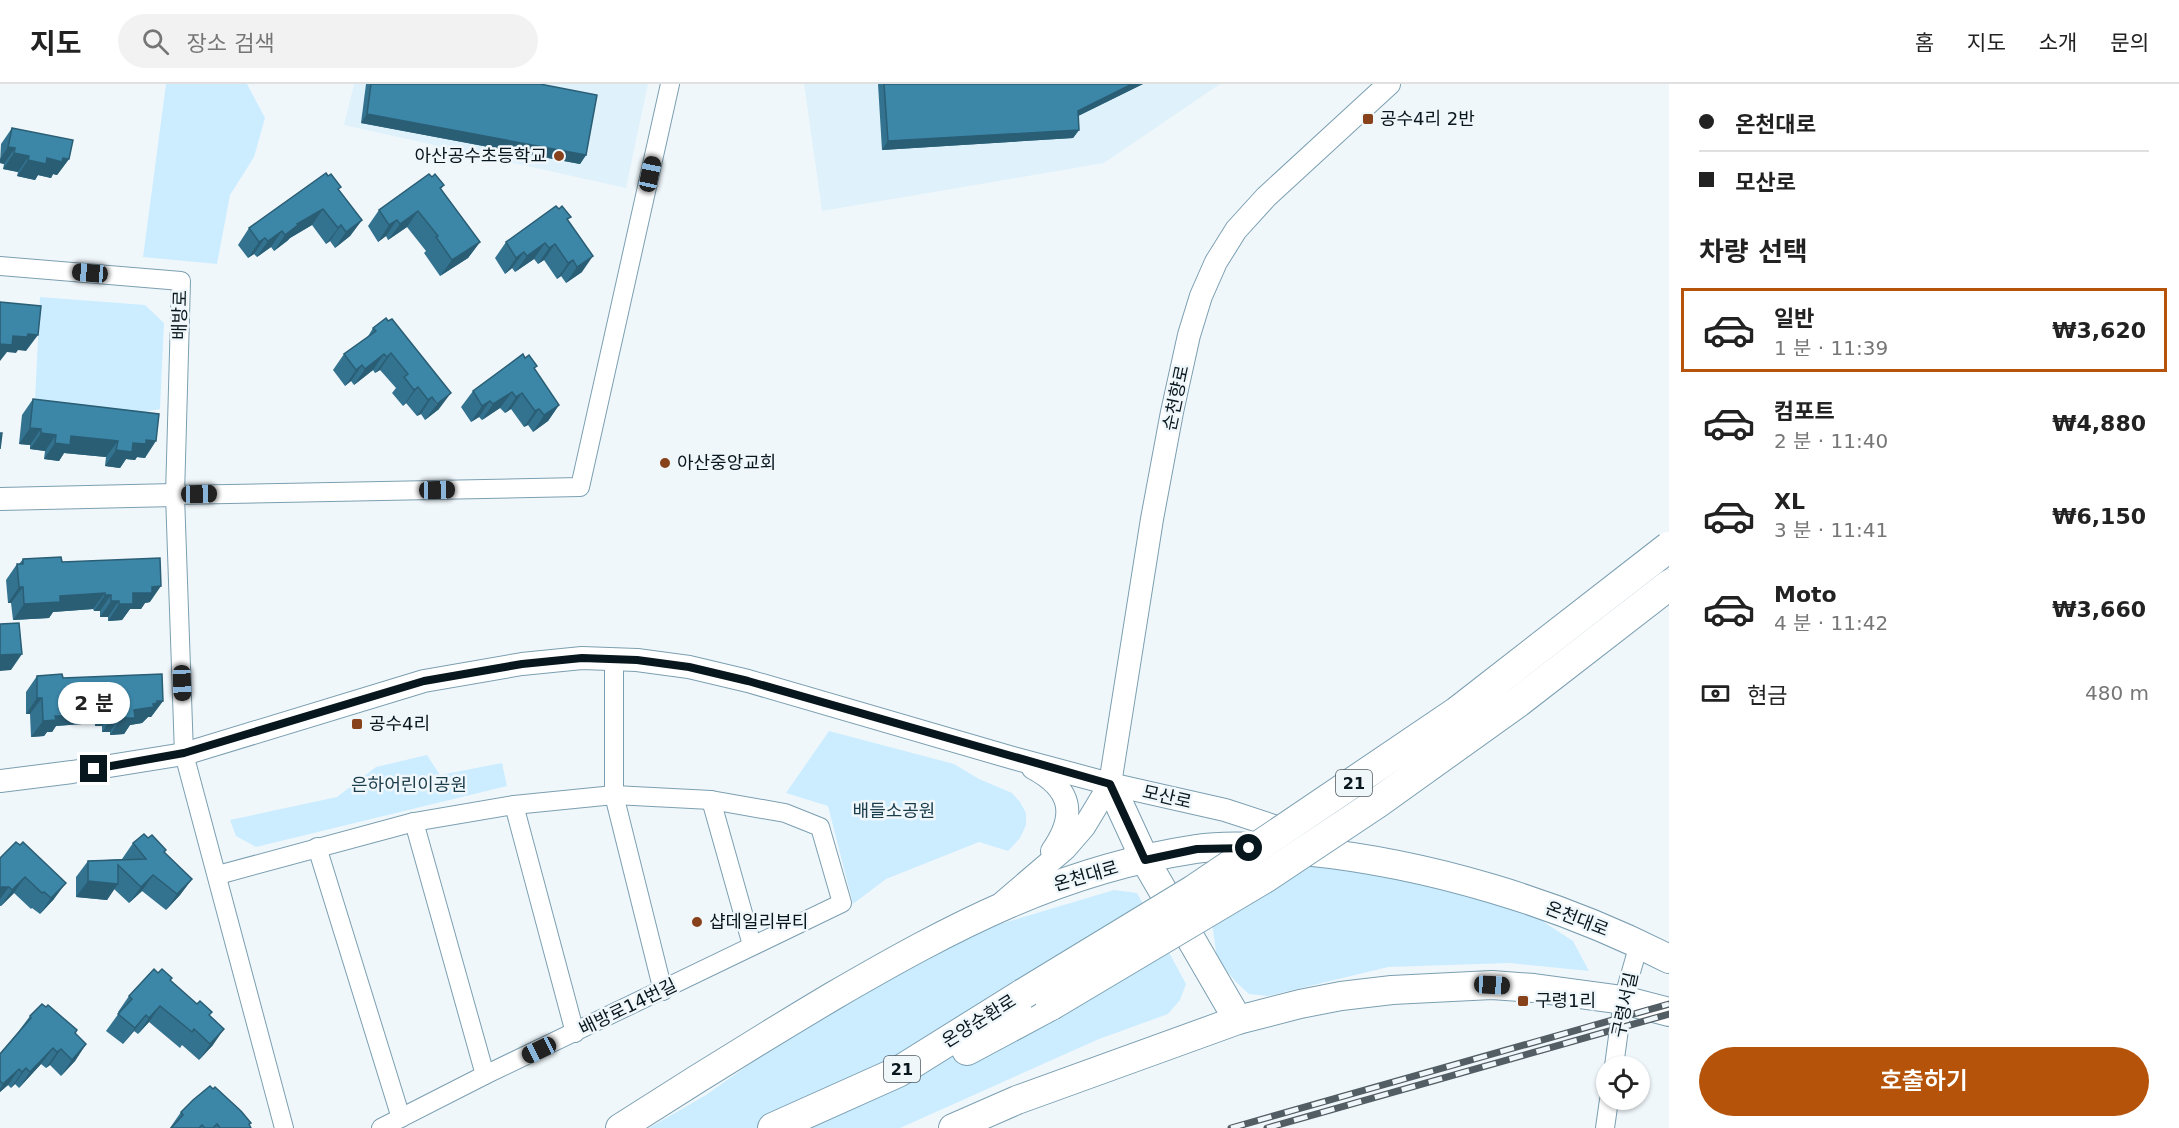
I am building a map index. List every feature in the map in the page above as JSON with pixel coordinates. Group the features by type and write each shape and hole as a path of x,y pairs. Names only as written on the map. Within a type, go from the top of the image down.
{"highway":[{"name":"온양순환로","path":"773,1128 897,1072 1194,890 1457,712 1669,547"},
{"name":"온양순환로","path":"822,1128 1051,1005 1266,877 1377,803 1518,702 1669,585"}],"main road":[{"path":"1110,784 1145,860 1238,1020"},
{"name":"온천대로","path":"620,1128 725,1060 861,980 942,935 995,909 1039,890 1083,875 1197,849 1233,847 1281,849 1385,862 1546,906 1639,944 1669,959"},
{"path":"952,1128 1017,1100 1238,1020 1341,996 1492,985 1623,1000 1669,1012"}],"street":[{"path":"0,499 580,488 670,84"},
{"name":"순천향로","path":"1110,784 1154,508 1189,335 1201,296 1216,262 1236,230 1266,197 1389,84"},
{"name":"배방로","path":"0,266 181,280 175,495"},
{"path":"175,495 184,753 284,1128"},
{"name":"모산로","path":"0,781 72,772 184,753 424,681 582,658 637,660 689,667 748,681 1013,758 1110,784 1224,810 1385,862"},
{"path":"614,659 614,795 663,991"},
{"path":"1013,758 1043,774 1065,794 1069,810 1065,827 1054,848 1037,871"},
{"path":"995,909 1065,849 1084,827 1110,784"},
{"path":"218,875 414,822 514,806 614,795 711,800 752,945"},
{"name":"배방로14번길","path":"381,1128 485,1075 842,903 820,827 785,813 711,800"},
{"path":"514,806 575,1033"},
{"path":"414,822 485,1075"},
{"path":"317,848 401,1118"},
{"name":"구령서길","path":"1615,1056 1623,1000 1639,944"},
{"path":"1605,1128 1608,1110"}],"shaded area":[{"name":"아산공수초등학교","path":"354,84 648,84 626,188 344,125"},
{"path":"804,84 1220,84 1104,163 822,211"}],"green space":[{"path":"166,84 247,84 265,118 254,157 230,195 217,264 143,257"},
{"path":"40,297 145,305 164,323 160,409 129,415 35,400"},
{"name":"배들소공원","path":"829,731 954,764 979,779 1012,793 1026,813 1026,825 1020,838 1008,851 979,842 886,879 853,904 828,806 786,793"},
{"name":"은하어린이공원","path":"427,755 440,775 502,763 507,786 256,847 236,836 230,820 337,797 376,767"},
{"path":"1235,859 1376,871 1465,894 1536,917 1573,941 1589,971 1509,963 1388,967 1268,996 1249,994 1217,959 1207,886"},
{"path":"1114,890 1137,893 1186,984 1180,1000 1168,1014 1099,1039 900,1128 649,1128 706,1095 784,1040 892,977 990,927"}],"building":[{"path":"371,84 540,84 597,95 586,155 367,114"},
{"path":"884,84 1132,84 1078,111 1079,130 888,141"},
{"path":"12,128 73,140 69,159 63,158 62,162 47,158 46,164 28,160 29,156 14,153 15,148 8,147"},
{"path":"326,173 328,176 331,174 341,187 338,189 362,220 346,232 341,225 338,228 323,209 297,224 285,235 282,231 268,241 265,238 259,242 249,228"},
{"path":"429,174 432,177 435,174 444,185 440,188 480,242 452,260 436,237 438,236 418,211 400,224 397,220 389,225 379,210"},
{"path":"556,206 559,209 562,206 571,217 567,219 593,256 577,267 573,260 568,263 555,244 549,248 545,243 527,256 524,252 516,258 506,242"},
{"path":"0,302 41,306 38,335 13,336 12,345 0,344"},
{"path":"386,318 388,321 392,319 451,393 437,404 432,397 428,400 418,387 414,390 404,377 408,374 391,353 387,357 384,354 365,369 362,365 356,370 344,354 376,331 373,328"},
{"path":"523,354 525,358 529,355 537,366 534,368 559,405 544,415 539,409 535,411 522,393 516,397 512,392 493,404 490,401 482,406 473,391"},
{"path":"33,399 159,414 156,441 146,440 146,444 133,443 132,452 116,450 118,441 71,436 70,445 55,443 56,435 41,433 41,429 30,428"},
{"path":"61,557 62,562 160,558 161,586 152,587 152,593 133,593 133,604 119,604 119,601 111,601 111,595 105,595 105,593 60,596 60,602 24,604 23,587 19,587 17,564 23,564 23,559"},
{"path":"19,623 22,654 0,655 0,624"},
{"path":"62,674 63,678 162,674 163,701 157,701 153,704 154,707 134,710 135,718 113,716 113,710 106,710 107,707 64,711 64,716 55,716 56,720 43,721 42,698 37,698 37,676"},
{"path":"144,834 148,838 152,835 166,850 164,852 192,879 177,894 153,875 141,887 118,865 118,884 88,881 88,861 146,859 133,843"},
{"path":"16,842 20,845 23,842 66,883 51,898 25,877 12,890 9,887 0,887 0,858"},
{"path":"154,969 158,973 162,969 172,978 170,980 197,1004 200,1001 212,1012 209,1015 224,1029 210,1044 194,1029 192,1032 160,1006 149,1018 146,1015 135,1028 118,1014 132,999 129,996"},
{"path":"42,1004 46,1007 48,1005 77,1030 75,1033 86,1044 72,1060 61,1049 57,1052 53,1048 30,1072 26,1068 22,1072 19,1069 3,1084 0,1081 0,1054"},
{"path":"210,1086 213,1089 215,1087 241,1111 251,1123 249,1124 251,1128 220,1128 217,1124 213,1128 205,1128 202,1125 199,1128 171,1128 183,1115 181,1112"}],"railway":[{"path":"1231,1128 1669,1004"},
{"path":"1267,1128 1669,1014"}],"place":[{"name":"공수4리 2반","path":"1368,119"},
{"name":"아산공수초등학교","path":"559,156"},
{"name":"아산중앙교회","path":"665,463"},
{"name":"공수4리","path":"357,724"},
{"name":"샵데일리뷰티","path":"697,922"},
{"name":"구령1리","path":"1523,1001"}],"route":[{"path":"94,769 184,753 424,681 522,664 582,658 637,660 689,667 748,681 1110,784 1145,860 1197,849 1249,848"}]}
